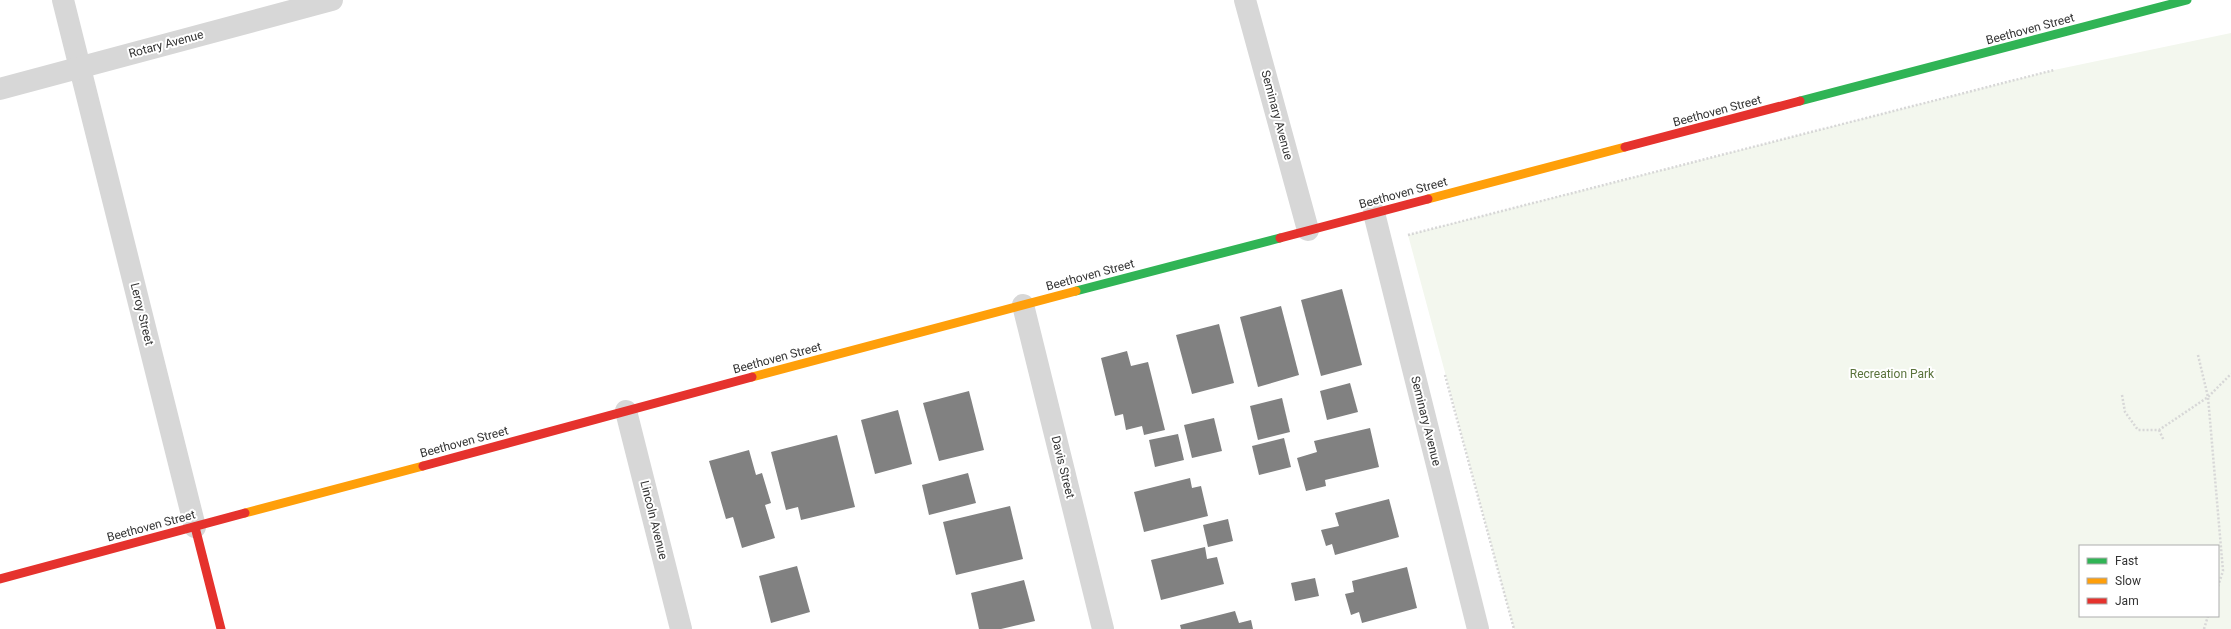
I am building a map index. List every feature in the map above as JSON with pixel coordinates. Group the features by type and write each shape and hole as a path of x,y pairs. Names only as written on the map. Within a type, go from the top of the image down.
{"street":[{"name":"Leroy Street","path":"63,0 221,629"},
{"name":"Rotary Avenue","path":"0,88 332,0"},
{"name":"Seminary Avenue","path":"1245,0 1308,230"},
{"name":"Beethoven Street","path":"0,579 1023,305 2187,0"},
{"name":"Seminary Avenue","path":"1374,213 1478,629"},
{"name":"Davis Street","path":"1023,305 1103,629"},
{"name":"Lincoln Avenue","path":"626,411 681,629"}],"path":[{"path":"1410,243 1408,235 2054,70"},
{"path":"2198,355 2208,397 2223,571 2219,583"},
{"path":"1445,374 1514,629"},
{"path":"2122,395 2125,412 2138,430 2159,430 2208,397 2231,374"},
{"path":"2159,430 2164,441"},
{"path":"2204,629 2208,617"}],"green space":[{"name":"Recreation Park","path":"2231,33 2231,629 1514,629 1408,235 2054,70"}],"building":[{"path":"1342,289 1362,365 1321,376 1301,300"},
{"path":"1281,306 1299,375 1258,387 1240,317"},
{"path":"1219,324 1234,383 1192,394 1176,335"},
{"path":"1127,351 1131,366 1148,362 1165,430 1144,435 1142,426 1126,430 1123,414 1115,416 1101,358"},
{"path":"1350,383 1358,412 1327,420 1320,391"},
{"path":"969,391 984,450 939,461 923,403"},
{"path":"1282,398 1290,432 1258,440 1250,406"},
{"path":"898,410 912,464 875,474 861,420"},
{"path":"1214,418 1222,451 1192,458 1184,425"},
{"path":"1370,428 1379,467 1325,480 1326,486 1306,491 1297,458 1317,452 1314,441"},
{"path":"1178,434 1184,460 1155,467 1149,440"},
{"path":"837,435 855,507 801,520 798,507 786,510 771,452"},
{"path":"1284,438 1291,467 1259,475 1252,446"},
{"path":"749,450 756,475 762,473 771,503 765,505 775,538 742,548 733,517 726,519 709,461"},
{"path":"968,473 976,503 929,515 922,485"},
{"path":"1190,478 1192,488 1201,486 1208,516 1144,532 1134,492"},
{"path":"1389,499 1399,537 1335,555 1332,544 1326,546 1321,530 1339,526 1335,513"},
{"path":"1010,506 1023,559 956,575 943,522"},
{"path":"1228,519 1233,541 1208,547 1203,525"},
{"path":"1205,547 1207,559 1217,557 1224,584 1161,600 1151,560"},
{"path":"797,566 810,612 771,623 759,576"},
{"path":"1407,567 1417,608 1362,623 1359,612 1351,615 1345,594 1354,592 1352,581"},
{"path":"1315,578 1319,596 1295,601 1291,583"},
{"path":"1024,580 1035,621 1001,629 979,629 971,593"},
{"path":"1235,611 1239,623 1251,620 1253,629 1181,629 1180,625"}],"traffic: fast":[{"path":"1800,101 2187,0"},
{"path":"1076,291 1280,238"}],"traffic: slow":[{"path":"1428,199 1625,147"},
{"path":"752,377 1076,291"},
{"path":"245,513 423,466"}],"traffic: jam":[{"path":"1625,147 1800,101"},
{"path":"1280,238 1428,199"},
{"path":"423,466 752,377"},
{"path":"0,579 245,513"},
{"path":"195,527 221,629"}]}
